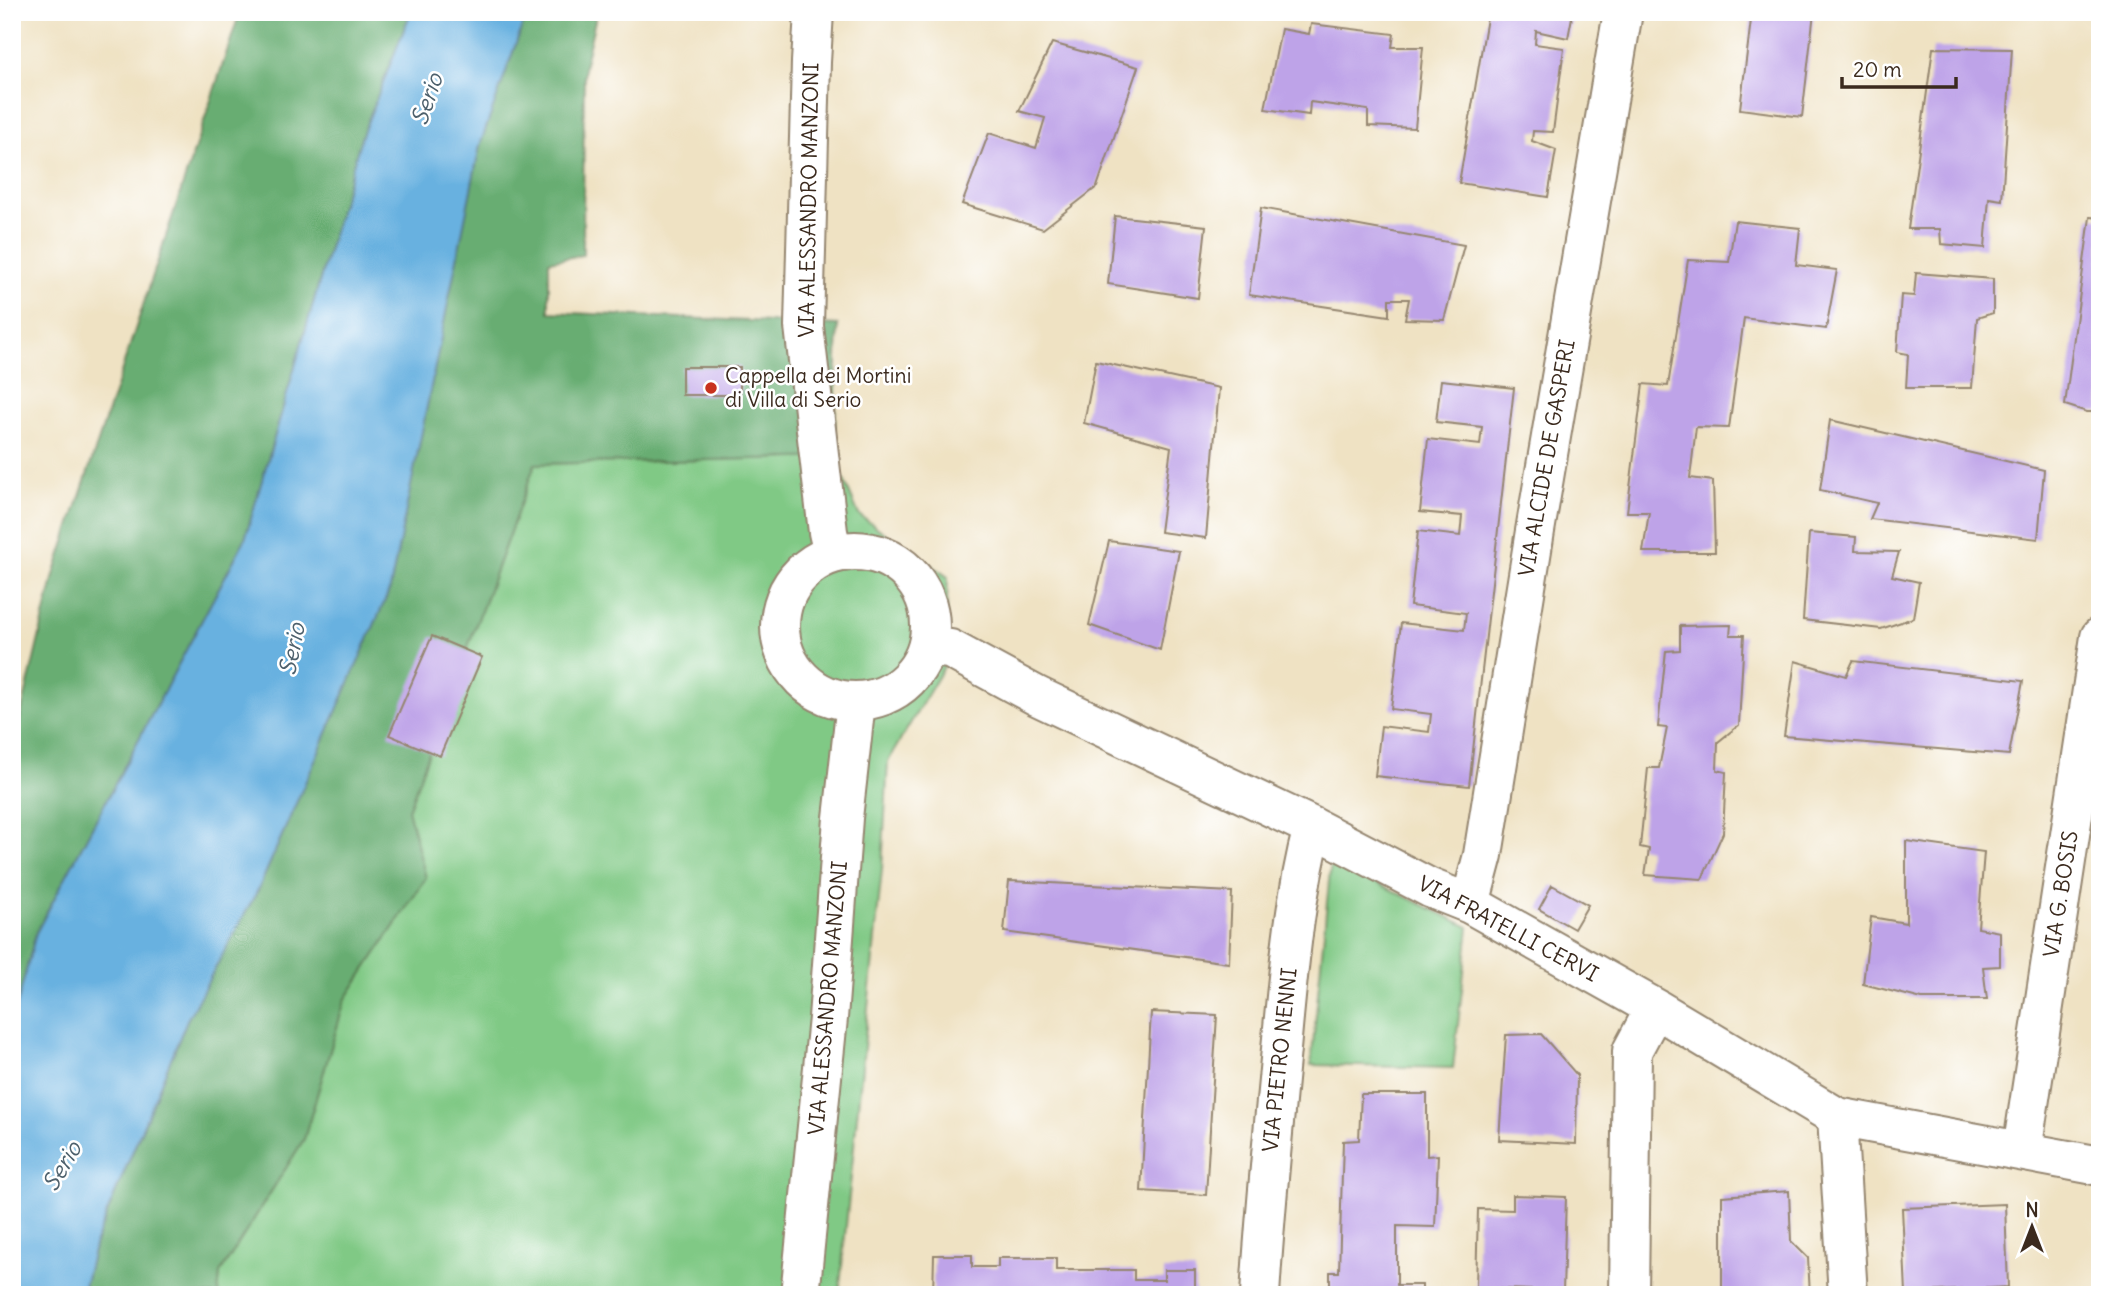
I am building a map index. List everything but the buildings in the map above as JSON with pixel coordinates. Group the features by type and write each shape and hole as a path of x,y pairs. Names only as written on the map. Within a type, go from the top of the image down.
{"street":[{"name":"VIA ALESSANDRO MANZONI","path":"814,12 804,326 828,532 833,554"},
{"name":"VIA ALCIDE DE GASPERI","path":"1470,904 1483,855 1532,544 1623,12"},
{"path":"853,550 873,552 892,559 921,587 931,626 928,647 913,674 888,694 856,702 832,698 811,687 794,671 783,649 779,626 783,603 794,581 811,565 833,554 853,550"},
{"name":"VIA G. BOSIS","path":"2022,1151 2100,636"},
{"name":"VIA FRATELLI CERVI","path":"928,647 950,649 1037,696 1313,827 1430,888 1470,904 1655,1008 1837,1117 2100,1167"},
{"name":"VIA ALESSANDRO MANZONI","path":"800,1295 856,702"},
{"name":"VIA PIETRO NENNI","path":"1260,1295 1291,941 1313,827"},
{"path":"1629,1295 1632,1051 1655,1008"},
{"path":"1837,1117 1848,1295"}],"green space":[{"path":"240,12 411,12 361,138 245,539 36,933 12,1024 12,752 54,575"},
{"path":"527,12 597,12 584,67 583,255 549,261 549,312 838,325 834,457 535,464 408,810 426,878 345,1000 304,1139 220,1273 218,1295 82,1295 95,1243 187,1020 259,888 390,589 480,145"},
{"path":"834,457 859,515 948,577 944,667 888,761 882,869 839,1295 218,1295 220,1273 304,1139 345,1000 426,878 408,810 535,464"},
{"path":"1331,861 1469,927 1453,1068 1311,1065"}],"water":[{"name":"Serio","path":"411,12 527,12 480,145 390,589 259,888 187,1020 95,1242 82,1295 12,1295 12,1024 36,933 245,539 361,138"}],"place":[{"name":"Cappella dei Mortini di Villa di Serio","path":"711,388"}]}
